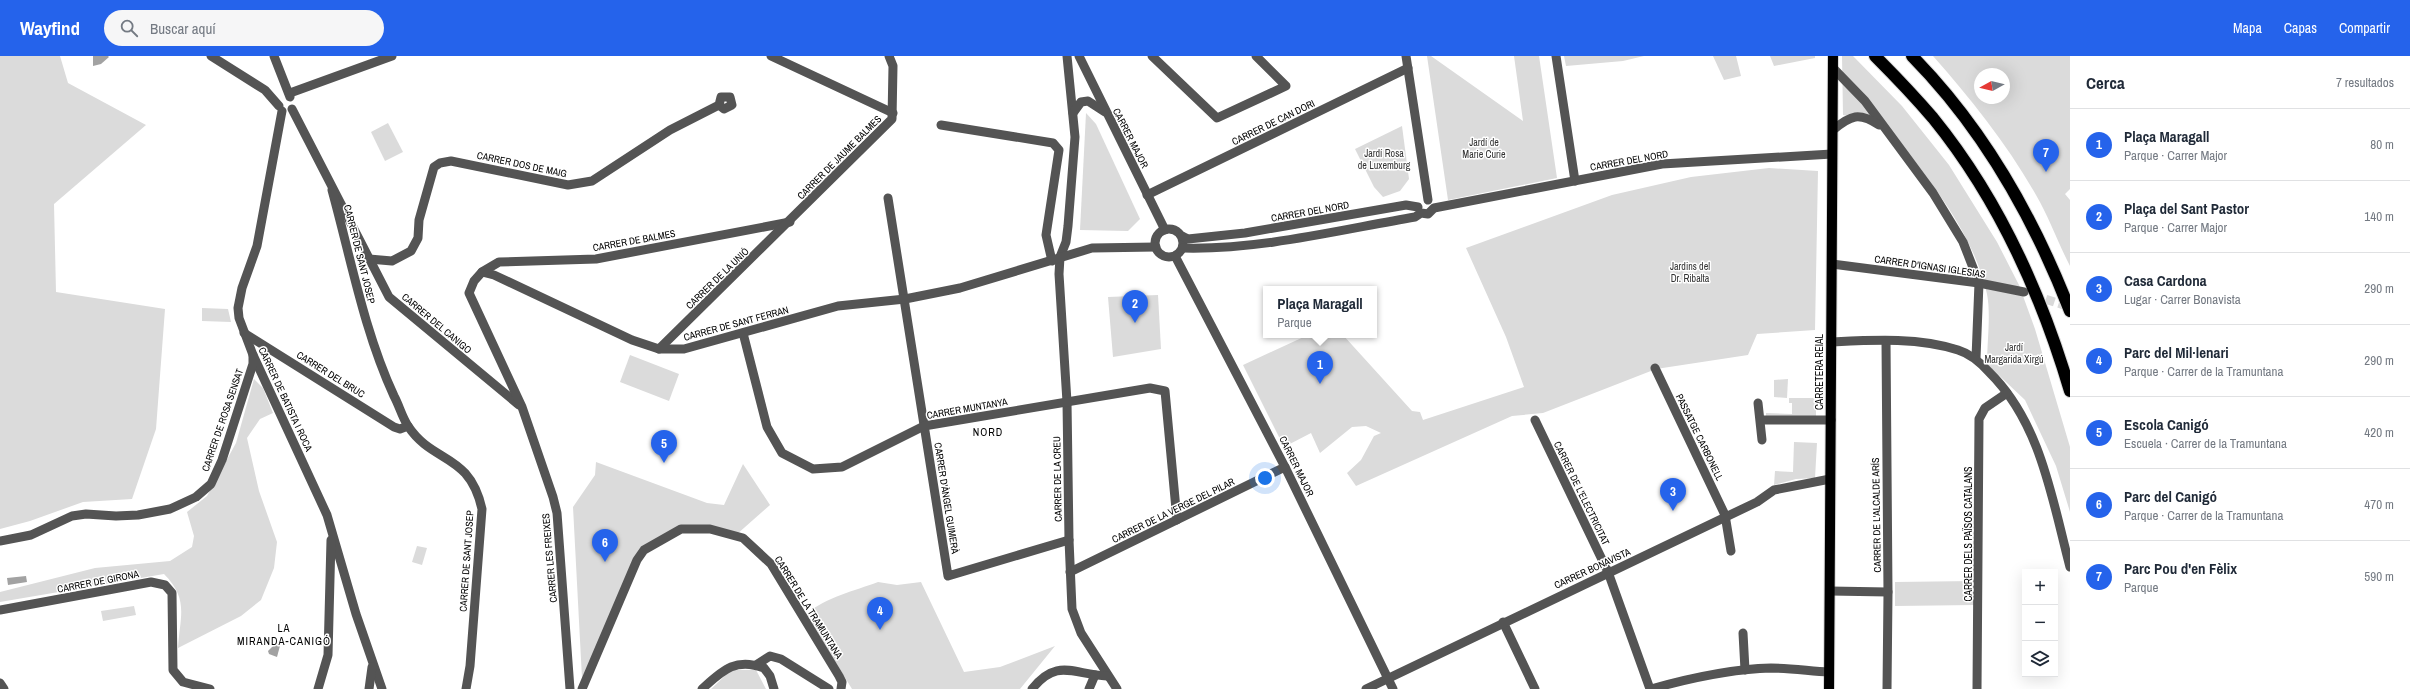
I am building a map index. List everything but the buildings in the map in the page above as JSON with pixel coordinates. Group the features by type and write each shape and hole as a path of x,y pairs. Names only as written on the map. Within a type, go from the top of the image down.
{"highway":[{"path":"1875,56 1933,118 1988,197 2032,283 2070,391"},
{"path":"1912,56 1961,111 1993,157 2032,224 2070,311"}],"main road":[{"name":"CARRETERA REIAL","path":"1829,689 1833,56"}],"street":[{"path":"211,56 265,90 281,108 288,112 292,109 294,104 274,56"},
{"path":"281,108 284,98 392,56"},
{"path":"770,56 893,113"},
{"name":"CARRER DE JAUME BALMES","path":"790,222 871,142 892,119 894,66 889,56"},
{"path":"1056,259 1066,242 1075,137 1067,56"},
{"name":"CARRER MAJOR","path":"1079,56 1105,112 1165,230"},
{"path":"1152,56 1218,118 1286,86 1256,56"},
{"path":"1406,56 1430,204"},
{"path":"1556,56 1575,181"},
{"name":"CARRER DE CAN DORI","path":"1147,196 1408,68"},
{"path":"1833,68 1865,100 1933,193 1962,242 1979,283 1976,358"},
{"path":"1073,113 1081,102 1088,101 1105,112"},
{"name":"CARRER DOS DE MAIG","path":"369,259 392,261 411,251 418,238 419,220 434,167 440,163 451,161 568,185 592,181 670,130 719,105"},
{"name":"CARRER DE BATISTA I ROCA","path":"281,108 257,246 242,288 238,308 244,333 253,355 327,515 372,666 382,689"},
{"name":"CARRER DEL CANIGO","path":"292,109 332,190 389,297 522,407"},
{"path":"1833,130 1847,118 1856,116 1869,118 1884,128"},
{"path":"941,126 1053,143 1057,146 1058,150 1046,235 1056,259"},
{"name":"CARRER DEL NORD","path":"1182,236 1188,239 1245,234 1406,205 1428,214 1430,204 1575,181 1662,164 1832,154"},
{"name":"CARRER DE SANT JOSEP","path":"332,190 364,314 381,368 408,426 422,440 464,470 478,493 482,509 470,666 466,689"},
{"name":"CARRER D'ÀNGEL GUIMERÀ","path":"888,198 948,576 1069,540"},
{"name":"CARRER DEL NORD","path":"1183,248 1237,245 1291,238 1415,217 1420,210"},
{"name":"CARRER DE BALMES","path":"482,272 499,262 596,259 790,222"},
{"name":"CARRER DE LA UNIÓ","path":"659,350 790,222"},
{"path":"1165,230 1176,230 1182,236 1183,248 1175,256 1163,255 1156,246 1156,238 1165,230"},
{"name":"CARRER DE SANT FERRAN","path":"482,272 494,275 632,340 659,350 684,349 838,306 905,299 960,288 1092,248 1156,246"},
{"name":"CARRER MAJOR","path":"1175,256 1285,467 1393,689"},
{"name":"CARRER DE LA CREU","path":"1056,259 1059,274 1067,402 1069,540 1072,609 1081,633 1107,676 1117,689"},
{"name":"CARRER D'IGNASI IGLESIAS","path":"1832,264 1979,283 2024,292"},
{"path":"482,272 474,281 469,293 522,407"},
{"name":"CARRER DEL BRUC","path":"244,333 394,427 400,429 408,426"},
{"name":"CARRER MUNTANYA","path":"743,333 767,428 782,453 813,469 842,467 924,426 1150,388 1165,391 1177,520"},
{"path":"1831,342 1886,341 1930,344 1958,350 1976,358 2008,393 2022,413 2033,436 2070,567"},
{"name":"CARRER DE L'ALCALDE ARÍS","path":"1886,341 1888,592 1886,689"},
{"name":"CARRER DE ROSA SENSAT","path":"0,541 31,535 72,516 86,514 116,516 138,515 170,509 196,497 211,484 222,460 252,364 253,355"},
{"name":"PASSATGE CARBONELL","path":"1655,368 1725,515 1731,551"},
{"name":"CARRER DELS PAÏSOS CATALANS","path":"1977,689 1979,419 1985,408 2008,393"},
{"path":"1758,403 1762,420 1762,440"},
{"name":"CARRER LES FREIXES","path":"522,407 545,471 557,513 570,689"},
{"name":"CARRER DE L'ELECTRICITAT","path":"1535,420 1608,572 1650,689"},
{"path":"1762,420 1831,420"},
{"name":"CARRER DE LA VERGE DEL PILAR","path":"1070,572 1285,467"},
{"name":"CARRER BONAVISTA","path":"1366,689 1725,515 1756,502 1774,490 1830,479"},
{"name":"CARRER DE LA TRAMUNTANA","path":"582,689 637,560 644,550 681,529 710,529 732,534 754,546 772,564 839,676 842,682 841,689"},
{"path":"318,689 328,655 331,532"},
{"name":"CARRER DE GIRONA","path":"0,610 151,582 165,585 172,593 173,670 183,682 210,689"},
{"path":"1830,591 1888,592"},
{"path":"1503,622 1535,689"},
{"path":"1743,633 1745,670"},
{"path":"756,665 770,656 781,659 829,689"},
{"path":"702,689 720,673 736,664 756,665 764,668 770,676 774,689"},
{"path":"369,689 372,666"},
{"path":"1650,689 1706,675 1745,670 1772,668 1829,672"},
{"path":"1032,689 1043,676 1057,669 1107,676"},
{"path":"1089,689 1095,675"},
{"path":"0,683 4,689"}],"green space":[{"path":"0,56 60,56 68,83 146,125 54,204 56,292 165,309 156,429 132,499 83,502 30,521 0,529"},
{"name":"Jardí de Marie Curie","path":"1427,56 1431,56 1523,121 1514,56 1539,56 1557,178 1448,200"},
{"path":"1564,56 1644,56 1623,61 1566,66"},
{"path":"1713,56 1736,56 1741,76 1724,80"},
{"path":"1770,56 1815,56 1815,58 1774,66"},
{"name":"Jardí Margarida Xirgú","path":"1842,56 1853,56 1902,106 1949,165 1997,242 2019,285 2035,329 2070,447 2070,512 2056,466 2025,400 1987,364 1989,319 1987,294 1981,271 1972,250 1949,209 1936,190 1886,125 1843,115"},
{"path":"1933,56 2070,56 2070,189 2065,194 2070,200 2070,266 2045,212 2025,176 1974,104 2010,104 2010,68 1974,68 1974,104"},
{"path":"1086,113 1096,124 1140,219 1128,231 1080,230"},
{"path":"388,123 403,152 385,161 371,132"},
{"name":"Jardí Rosa de Luxemburg","path":"1402,126 1409,179 1400,191 1383,197 1374,187 1355,149"},
{"name":"Jardins del Dr. Ribalta","path":"1769,168 1818,171 1815,330 1757,334 1748,355 1656,369 1543,413 1512,416 1356,486 1347,473 1361,460 1374,436 1381,433 1366,426 1352,427 1320,453 1311,433 1284,447 1243,365 1302,338 1346,338 1412,411 1420,412 1423,420 1524,387 1506,337 1466,248 1612,195 1691,177"},
{"path":"1158,295 1161,349 1113,357 1108,297"},
{"path":"202,308 228,309 231,322 202,321"},
{"path":"630,355 679,374 669,401 620,382"},
{"path":"254,379 263,388 273,413 260,419 247,438 259,491 277,542 274,568 261,600 241,616 178,648 181,617 180,600 172,583 164,574 0,602 0,592 95,568 170,561 192,547 194,536 187,512 207,496 236,443"},
{"path":"1788,379 1787,398 1774,397 1774,380"},
{"path":"1789,398 1816,398 1816,416 1766,416 1766,413 1792,414 1792,403 1789,403"},
{"path":"1794,442 1817,443 1815,478 1796,479 1774,485 1775,471 1793,472"},
{"path":"596,462 707,503 724,505 743,464 770,505 736,535 679,527 640,550 582,678 573,507 595,475"},
{"path":"417,546 427,548 422,565 412,562"},
{"path":"1974,581 1975,605 1895,606 1895,582"},
{"path":"878,582 897,585 921,582 964,672 1000,667 1055,646 1020,689 852,689 806,614 832,599"},
{"path":"134,606 136,615 103,621 101,611"},
{"path":"731,670 756,670 766,689 711,689"}],"shaded area":[{"path":"93,56 109,57 101,64 93,66"},
{"path":"26,576 27,582 8,585 7,578"},
{"path":"278,641 281,642 277,657 269,654 268,651"}],"tunnel":[{"path":"2033,295 2070,307"}],"place":[{"name":"Parc Pou d'en Fèlix","path":"2046,172"},
{"name":"Plaça del Sant Pastor","path":"1135,323"},
{"name":"Plaça Maragall","path":"1320,384"},
{"name":"Escola Canigó","path":"664,463"},
{"name":"Casa Cardona","path":"1673,511"},
{"name":"Parc del Canigó","path":"605,562"},
{"name":"Parc del Mil·lenari","path":"880,630"}],"district":[{"name":"NORD","path":"988,432"},
{"name":"LA MIRANDA-CANIGÓ","path":"284,634"}]}
